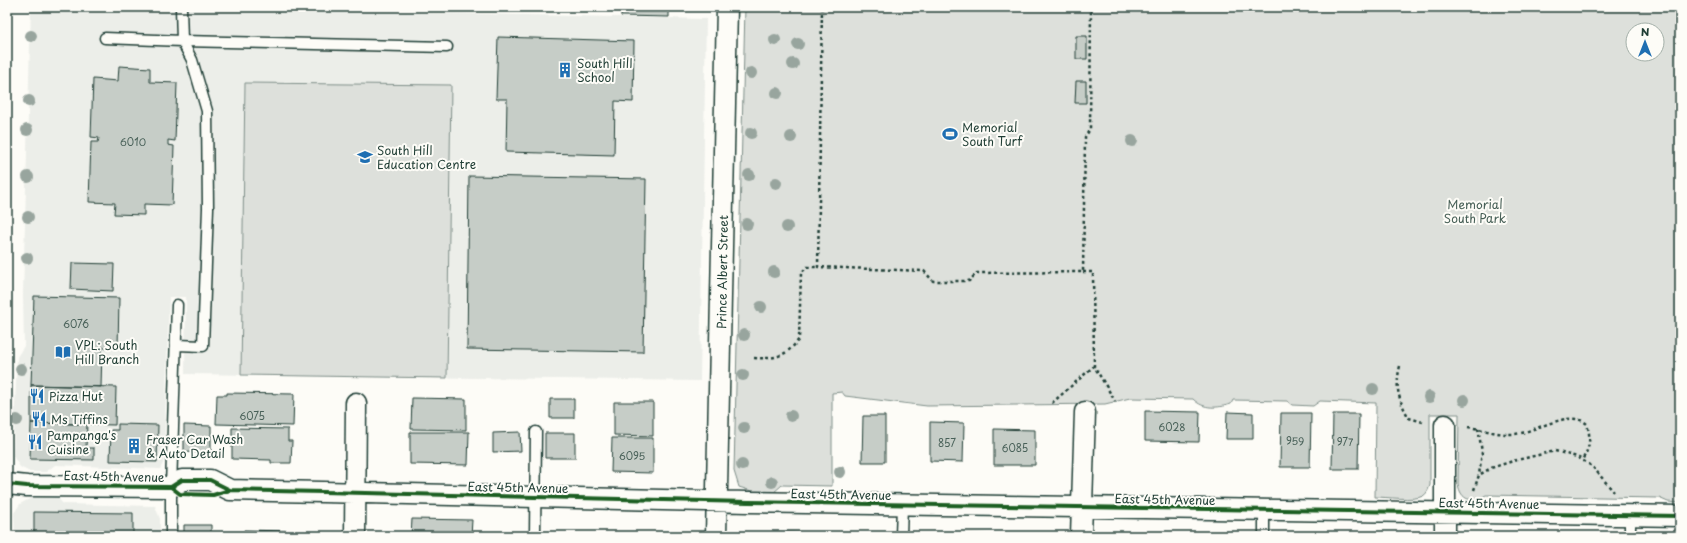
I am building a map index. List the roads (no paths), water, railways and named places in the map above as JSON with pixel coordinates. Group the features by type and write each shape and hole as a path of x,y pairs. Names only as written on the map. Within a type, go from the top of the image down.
{"street":[{"name":"Prince Albert Street","path":"716,536 727,7"},
{"path":"355,536 356,403"},
{"path":"1081,536 1085,412"},
{"path":"1445,536 1446,425"},
{"name":"East 45th Avenue","path":"7,484 27,486 171,487 182,480 210,480 230,490 902,505 1680,516"}],"lane":[{"path":"177,345 203,346 208,208 207,111 192,60 182,42 181,7"},
{"path":"105,38 182,42 447,47"},
{"path":"171,536 171,487 177,345 177,305"},
{"path":"535,536 536,432"},
{"path":"901,536 902,505"},
{"path":"1264,510 1264,536"},
{"path":"1630,515 1630,536"}],"place":[{"name":"South Hill School","path":"565,70"},
{"name":"Memorial South Turf","path":"950,134"},
{"name":"South Hill Education Centre","path":"365,157"},
{"name":"VPL: South Hill Branch","path":"63,352"},
{"name":"Pizza Hut","path":"37,396"},
{"name":"Ms Tiffins","path":"39,419"},
{"name":"Pampanga's Cuisine","path":"35,442"},
{"name":"Fraser Car Wash & Auto Detail","path":"134,446"}],"park label":[{"name":"Memorial South Park","path":"1475,211"}]}
